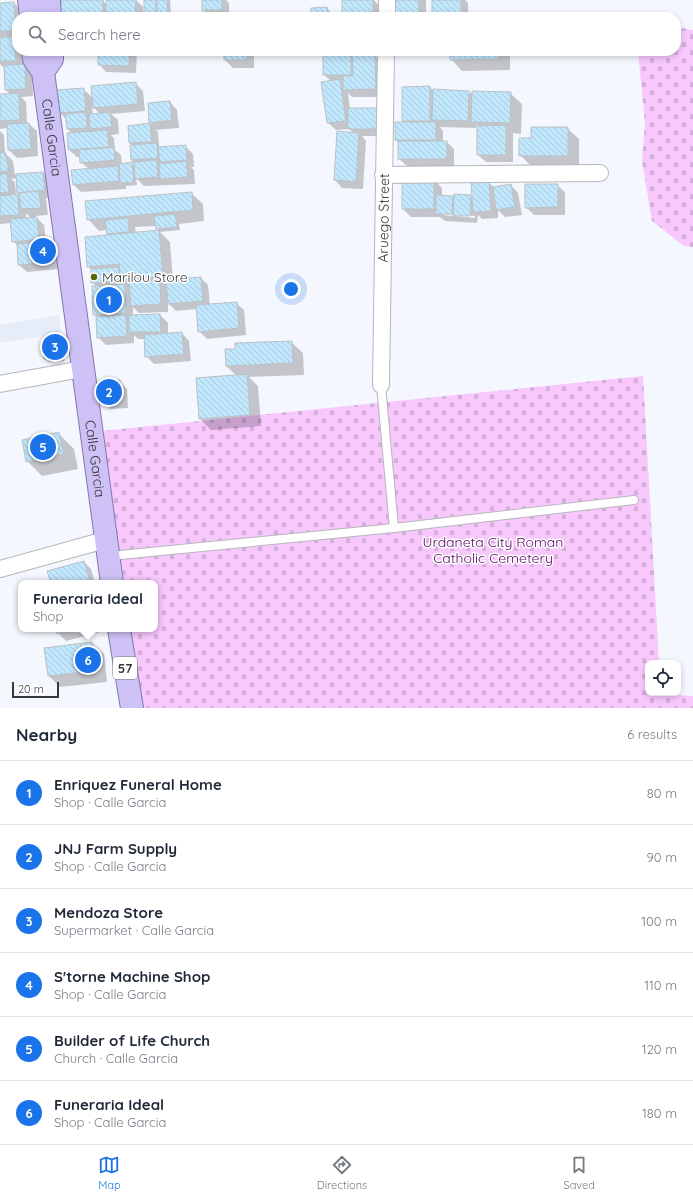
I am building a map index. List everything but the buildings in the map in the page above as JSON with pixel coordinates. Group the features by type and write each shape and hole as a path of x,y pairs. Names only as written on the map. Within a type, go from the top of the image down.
{"main road":[{"path":"29,0 30,12"},
{"path":"49,0 50,12"},
{"name":"Calle Garcia","path":"34,56 42,72 111,580"},
{"path":"42,72 52,59 52,56"},
{"name":"57","path":"119,632 132,708"}],"street":[{"path":"387,0 387,12"},
{"name":"Aruego Street","path":"381,385 386,56"},
{"path":"383,175 600,173"},
{"path":"0,384 82,369"},
{"path":"0,569 106,548"}],"lane":[{"path":"381,385 394,528"},
{"path":"106,548 394,528 634,500"}],"shaded area":[{"path":"59,315 61,333 0,343 0,325"}],"green space":[{"path":"681,28 693,30 693,247 684,246 652,221 642,161 645,123 638,56 681,56"},
{"name":"Urdaneta City Roman Catholic Cemetery","path":"643,376 659,660 645,660 645,696 693,696 693,708 143,708 131,632 158,632 158,580 124,580 102,431"}],"place":[{"name":"S'torne Machine Shop","path":"43,251"},
{"name":"Marilou Store","path":"94,277"},
{"name":"Enriquez Funeral Home","path":"109,300"},
{"name":"Mendoza Store","path":"55,347"},
{"name":"JNJ Farm Supply","path":"109,392"},
{"name":"Builder of Life Church","path":"43,447"},
{"name":"Funeraria Ideal","path":"88,660"}]}
